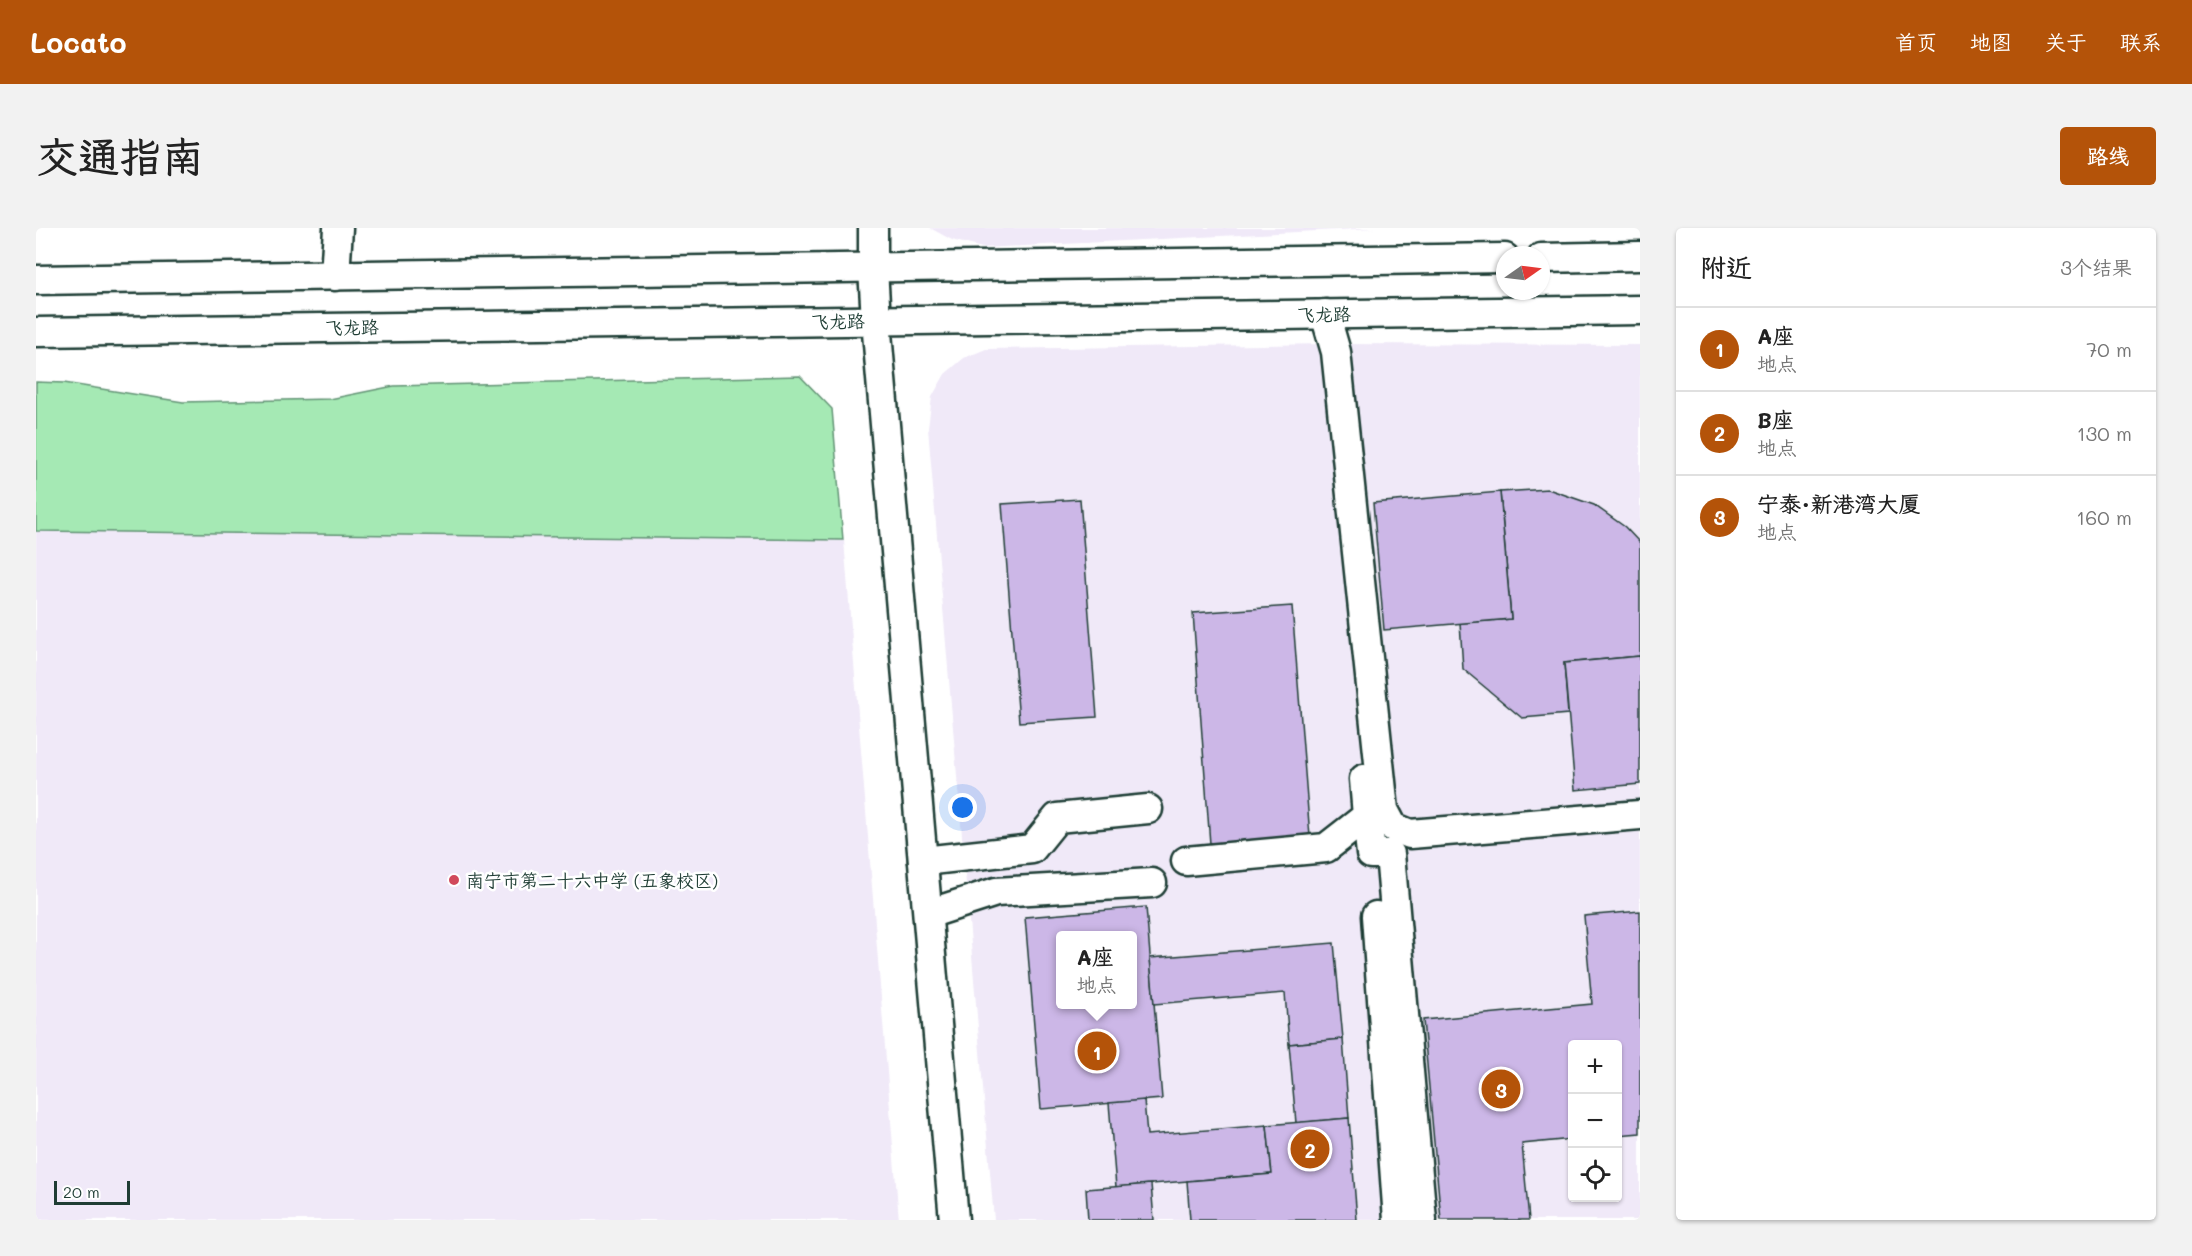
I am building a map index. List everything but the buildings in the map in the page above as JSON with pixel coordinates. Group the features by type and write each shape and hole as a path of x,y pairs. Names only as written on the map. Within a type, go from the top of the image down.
{"street":[{"path":"335,276 338,228"},
{"path":"873,228 876,321 954,1220"},
{"path":"1550,258 1640,256"},
{"path":"36,280 1496,258"},
{"name":"飞龙路","path":"36,332 1640,310"},
{"path":"1325,314 1336,352 1384,810 1393,826 1410,834 1640,815"},
{"path":"1325,314 1323,352 1371,854 1398,1220"},
{"path":"923,861 1032,849 1057,818 1148,809"},
{"path":"1186,861 1326,848 1367,816"},
{"path":"1371,854 1390,854 1422,1220"},
{"path":"928,914 996,892 1152,883"},
{"path":"928,914 1085,902"}],"shaded area":[{"path":"930,228 1375,228 982,248 952,240"},
{"path":"1328,344 1640,345 1640,1220 994,1220 928,428 932,397 945,374 964,358 986,349"},
{"name":"南宁市第二十六中学 (五象校区)","path":"36,531 844,540 899,1220 36,1220"}],"green space":[{"path":"800,376 832,409 843,540 36,531 36,382 64,383 183,402 330,399 394,386"}],"place":[{"name":"南宁市第二十六中学 (五象校区)","path":"454,880"},
{"name":"A座","path":"1097,1051"},
{"name":"宁泰·新港湾大厦","path":"1501,1089"},
{"name":"B座","path":"1310,1149"}]}
